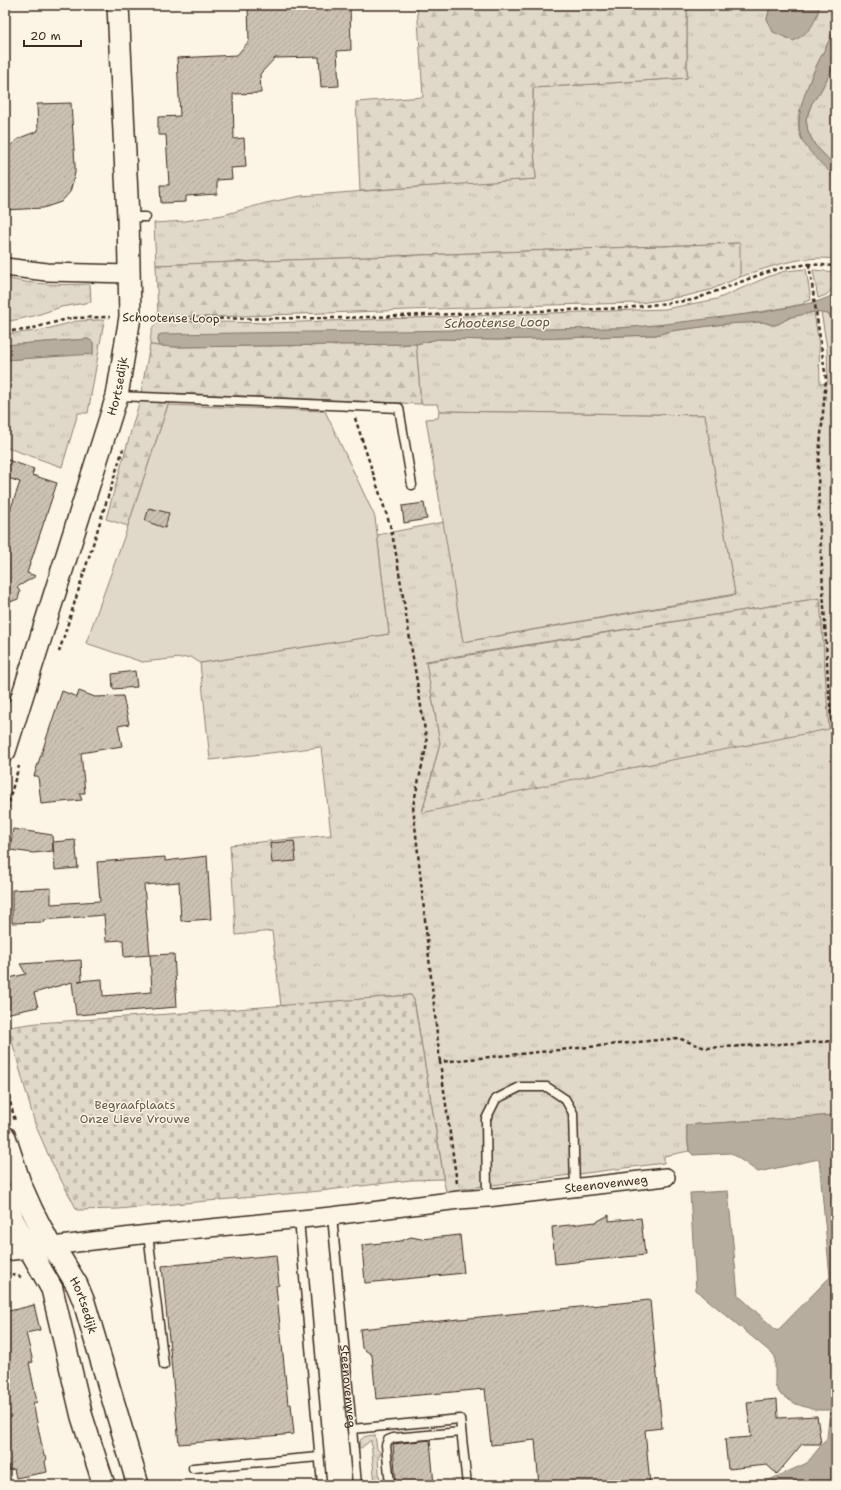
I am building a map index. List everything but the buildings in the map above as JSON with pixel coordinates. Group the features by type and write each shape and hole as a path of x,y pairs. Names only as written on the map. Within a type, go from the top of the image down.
{"street":[{"name":"Hortsedijk","path":"5,751 117,396 130,317 130,274 137,217 118,5"},
{"path":"5,268 47,272 130,274"},
{"name":"Hortsedijk","path":"5,1137 20,1183 51,1247 66,1266 77,1285 84,1302 138,1485"},
{"name":"Steenovenweg","path":"5,1252 19,1240 51,1247 148,1234 332,1216 666,1176"},
{"name":"Hortsedijk","path":"5,1194 19,1240 52,1289 82,1417 104,1485"}],"lane":[{"path":"117,396 399,408 412,485"},
{"path":"487,1198 486,1119 496,1099 520,1087 548,1087 565,1099 573,1113 575,1188"},
{"name":"Steenovenweg","path":"332,1216 352,1430 460,1419 467,1485"},
{"path":"299,1219 322,1485"},
{"path":"148,1234 164,1365"},
{"path":"352,1430 357,1485"},
{"path":"390,1485 386,1445 388,1440 393,1438 461,1432"},
{"path":"193,1468 319,1457"}],"path":[{"name":"Schootense Loop","path":"5,331 26,330 70,318 342,318 626,308 693,300 759,274 781,268 809,264 836,266"},
{"path":"809,264 826,379 818,468 819,514 828,680 836,778"},
{"path":"108,325 109,312"},
{"path":"351,406 390,526 395,548 427,743 413,806 440,1062 459,1200"},
{"path":"440,1062 678,1038 705,1048 836,1041"}],"green space":[{"path":"417,5 687,5 687,78 533,88 533,136 536,179 360,191 356,102 423,97"},
{"path":"687,5 769,5 767,19 816,19 820,5 836,5 836,27 812,75 798,116 799,132 803,142 836,178 836,259 823,258 787,262 740,277 739,243 156,265 154,223 185,221 223,215 266,203 301,196 536,179 533,136 533,88 687,78"},
{"path":"836,62 836,167 815,145 808,132 806,119 812,103 820,92"},
{"path":"740,243 740,277 710,290 686,296 640,303 214,317 158,316 156,265"},
{"path":"806,269 811,300 804,302 804,304 689,322 620,328 273,334 158,340 160,346 150,345 152,330 156,325 164,321 273,323 665,309 717,299 770,276 785,271"},
{"path":"813,270 836,272 836,286 826,295 818,298"},
{"path":"5,278 47,284 90,284 91,302 61,307 34,316 5,322"},
{"path":"814,312 819,345 820,384 828,383 827,348 821,312 828,314 836,323 836,1115 686,1125 689,1151 664,1156 664,1163 446,1191 414,1000 411,995 281,1006 272,931 236,935 230,845 331,835 321,747 210,760 200,663 389,634 377,535 444,522 463,642 735,595 705,415 439,411 437,404 421,404 416,344 438,339 498,340 656,335 671,331 724,324 763,322 773,325 791,317","holes":["808,600 422,813 440,743 426,661"]},
{"path":"77,321 104,321 88,413 78,413 62,467 5,447 5,360 93,353 93,342 88,339 5,345 5,334 39,331"},
{"path":"416,344 421,404 172,393 128,526 106,519 139,403 150,345 176,347"},
{"path":"168,405 325,411 375,517 389,634 200,663 191,657 142,662 86,643 128,526"},
{"path":"439,411 705,415 735,594 463,642 426,419 438,418"},
{"path":"820,598 829,729 570,780 422,813 440,743 426,662"},
{"name":"Begraafplaats Onze Lieve Vrouwe","path":"411,995 414,1000 443,1179 411,1180 320,1191 118,1209 77,1210 51,1161 35,1124 8,1027 37,1023"},
{"path":"375,1435 377,1449 381,1453 378,1458 380,1485 375,1485 371,1440 359,1448 360,1441 363,1437"}],"shaded area":[{"path":"769,5 820,5 812,26 805,34 794,41 773,32 767,19"},
{"path":"836,27 836,62 820,92 812,103 806,119 808,132 815,145 836,167 836,178 806,147 799,130 803,100 816,68"},
{"path":"836,291 836,323 828,314 814,312 791,317 773,325 763,322 724,324 671,331 656,335 498,340 438,339 416,344 176,347 160,346 158,340 159,335 163,334 620,328 764,312 816,302 829,297"},
{"path":"88,339 93,342 93,354 5,360 5,345"},
{"path":"836,421 836,599 830,511 830,486"},
{"path":"836,1115 836,1485 758,1485 807,1463 827,1438 830,1410 815,1410 796,1404 781,1395 775,1386 775,1356 696,1290 690,1193 728,1191 738,1295 777,1331 830,1277 819,1159 758,1172 731,1153 693,1155 689,1151 686,1125"}]}
